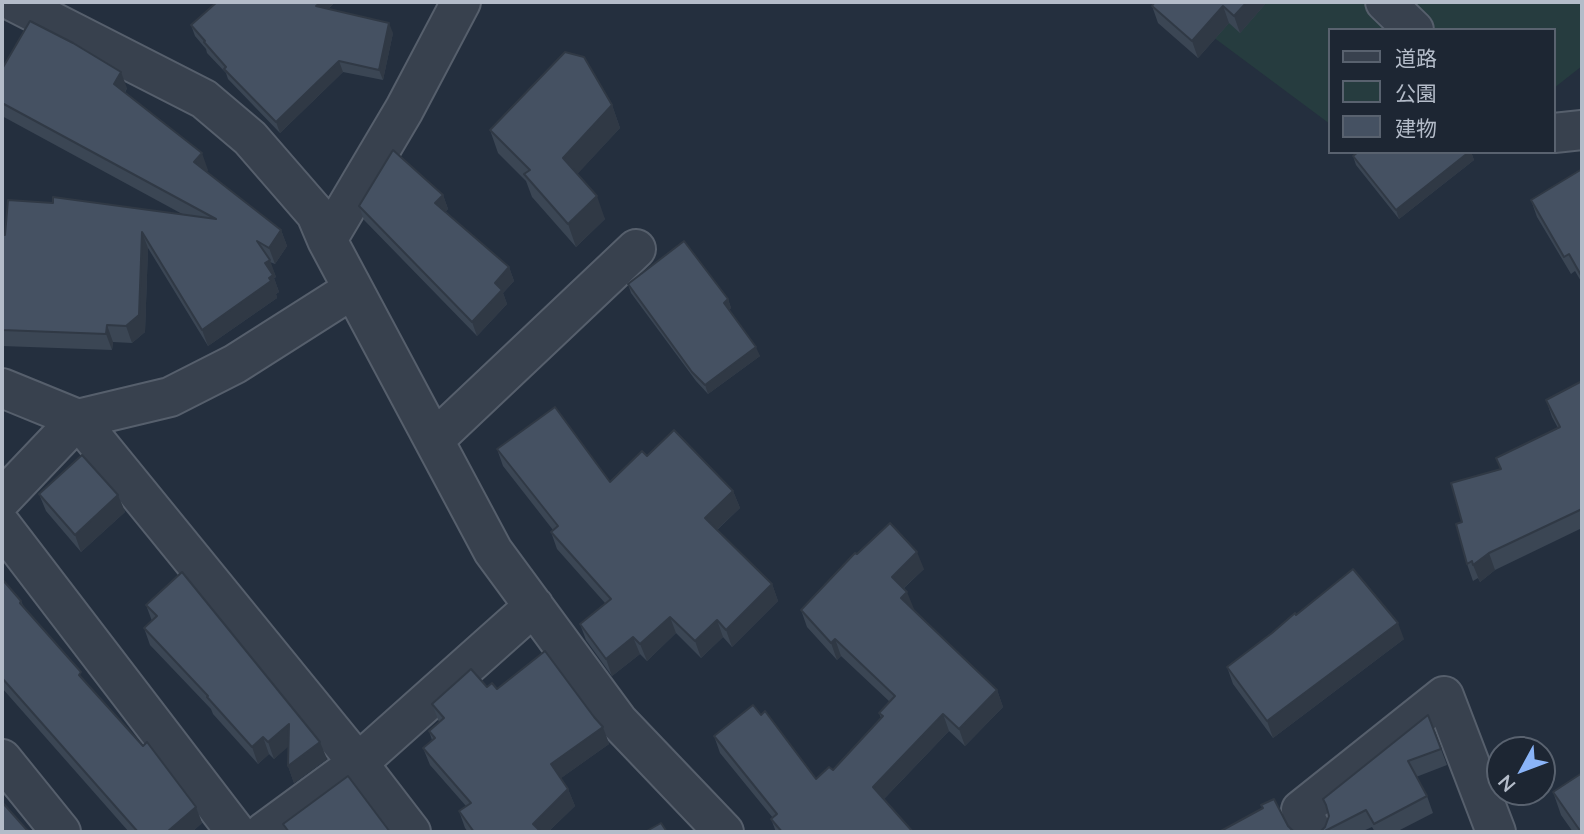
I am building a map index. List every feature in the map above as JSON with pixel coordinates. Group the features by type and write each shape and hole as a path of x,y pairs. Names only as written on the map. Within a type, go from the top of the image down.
{"street":[{"path":"14,2 204,99 250,138 316,214 327,240 494,551 618,721 723,832"},
{"path":"327,240 404,110 461,2"},
{"path":"1385,2 1412,28"},
{"path":"1556,133 1582,130"},
{"path":"434,440 636,249"},
{"path":"2,499 78,419 170,397 235,364 353,289"},
{"path":"2,388 78,419 411,832"},
{"path":"2,526 236,832"},
{"path":"264,832 358,763 534,606"},
{"path":"1313,832 1301,810 1444,696 1496,832"},
{"path":"2,759 61,832"}],"green space":[{"path":"1166,2 1582,2 1582,66 1556,86 1556,28 1328,28 1328,123"}],"building":[{"path":"217,2 321,2 316,6 389,23 379,70 339,61 276,122 224,69 226,67 191,25"},
{"path":"1155,2 1247,2 1234,16 1223,6 1192,41 1152,6"},
{"path":"30,21 121,72 114,84 202,153 194,162 281,230 269,248 257,241 270,260 265,263 273,275 269,278 271,281 202,330 142,232 139,315 126,326 107,325 106,334 2,330 2,235 5,235 8,200 53,203 53,197 216,219 2,103 2,69"},
{"path":"565,52 584,57 612,105 563,158 597,196 568,224 524,174 530,170 490,130"},
{"path":"393,150 443,195 435,203 509,267 495,283 502,290 472,322 359,206"},
{"path":"1356,154 1466,154 1396,210 1353,156"},
{"path":"1582,169 1582,277 1569,254 1564,257 1531,200"},
{"path":"684,241 728,299 724,303 756,347 705,385 692,372 628,284"},
{"path":"1582,381 1582,509 1489,553 1473,565 1472,561 1467,564 1456,524 1462,522 1451,483 1501,469 1496,458 1560,427 1546,400"},
{"path":"555,407 610,482 642,451 647,456 674,430 733,491 705,518 772,584 726,630 717,620 695,641 670,617 640,644 633,637 606,659 580,624 611,599 551,532 558,526 497,449"},
{"path":"82,455 118,495 75,535 39,494"},
{"path":"890,523 917,552 892,577 907,592 901,598 997,690 959,729 943,714 873,787 913,832 782,832 771,819 777,814 714,736 753,705 761,715 765,711 816,779 829,767 833,770 883,716 879,713 895,696 835,639 831,643 801,610 855,553"},
{"path":"1353,569 1398,623 1267,721 1227,667"},
{"path":"182,572 320,742 288,766 289,724 268,742 263,737 252,747 144,628 157,616 146,605"},
{"path":"2,579 81,672 79,675 143,746 147,742 196,807 167,832 138,832 2,678"},
{"path":"545,651 603,727 551,764 568,789 533,824 541,832 474,832 459,811 471,803 423,748 435,738 429,731 444,718 432,704 471,669 487,687 492,683 497,689"},
{"path":"1428,715 1441,749 1408,761 1427,796 1374,824 1366,810 1320,832 1329,816 1323,799"},
{"path":"1582,773 1582,832 1556,796 1556,790"},
{"path":"348,776 390,832 289,832 283,824"},
{"path":"1274,799 1294,832 1219,832 1263,808 1261,805"},
{"path":"2,802 26,829 30,832 2,832"},
{"path":"661,823 667,832 645,832"}]}
